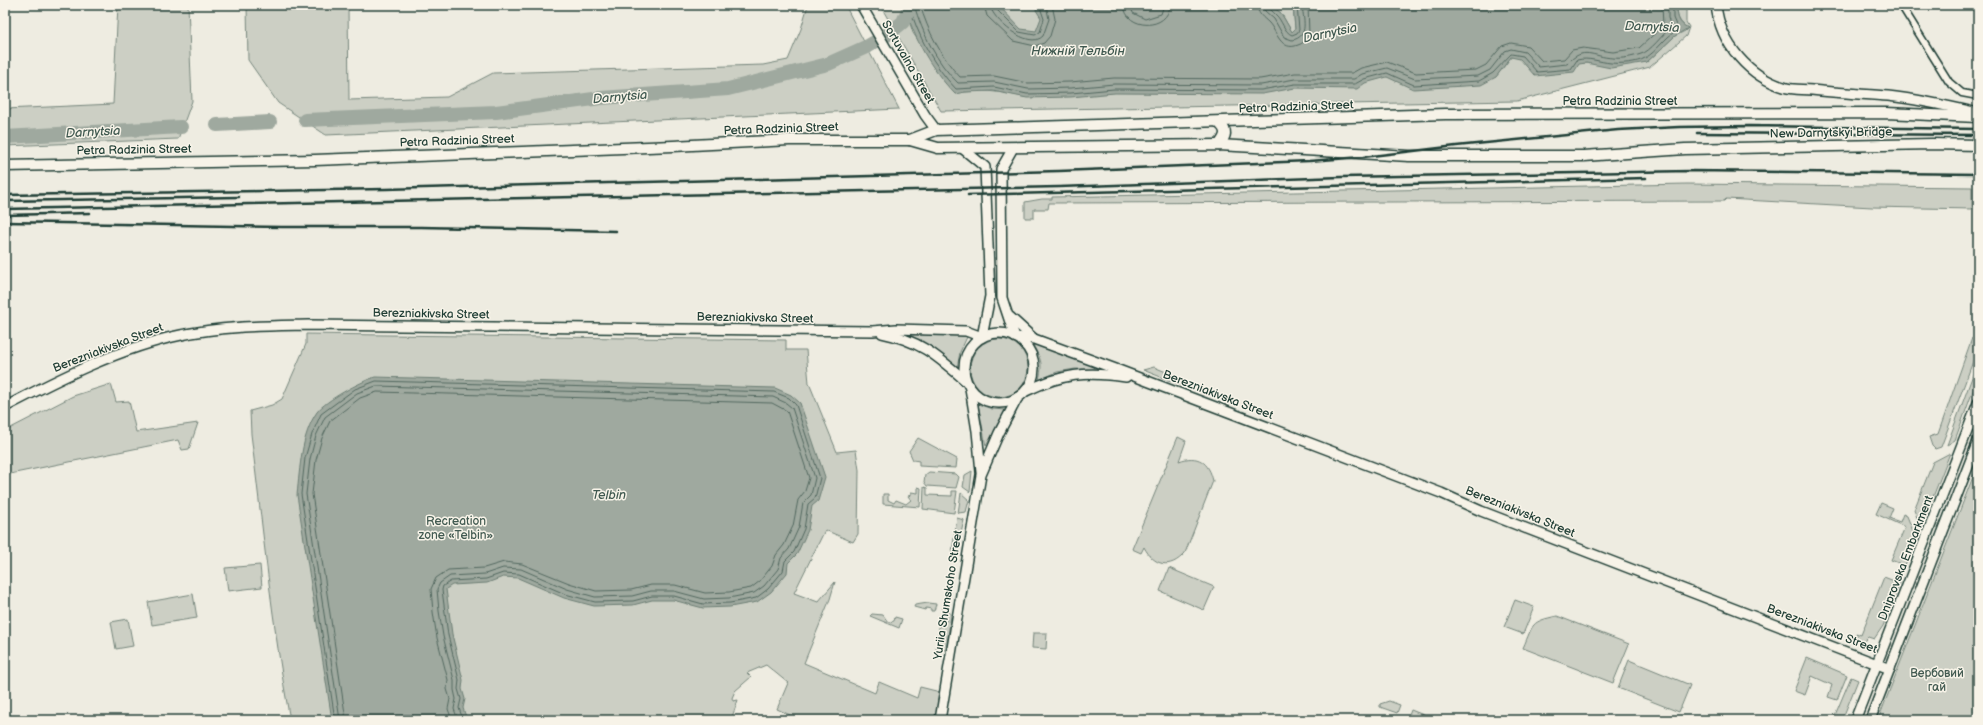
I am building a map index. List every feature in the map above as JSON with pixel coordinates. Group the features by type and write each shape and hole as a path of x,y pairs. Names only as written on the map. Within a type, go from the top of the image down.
{"main road":[{"name":"New Darnytskyi Bridge","path":"1685,114 1886,113 1978,117"},
{"name":"Petra Radzinia Street","path":"910,140 936,130 1219,123 1445,114 1685,114"},
{"path":"1219,123 1225,128 1226,133 1219,145"},
{"name":"Petra Radzinia Street","path":"5,166 315,160 788,140 910,140 938,148 1219,145 1409,156 1584,156 1685,149"},
{"name":"New Darnytskyi Bridge","path":"1685,149 1978,145"}],"street":[{"name":"Sortuvalna Street","path":"861,5 896,68 936,130"},
{"path":"1716,5 1722,29 1736,54 1748,67 1762,77 1787,88 1890,96 1940,104 1978,113"},
{"path":"1901,5 1949,82 1962,93 1978,96"},
{"path":"962,148 985,166 990,293 989,306 982,338"},
{"path":"1013,148 1000,169 1002,292 1005,310 1015,337 1027,348 1033,364 1032,377 1021,394 1008,402 992,402 981,398 968,384 964,365 967,354 973,344 982,338 998,333 1015,337"},
{"path":"966,331 978,324 989,306"},
{"path":"1005,310 1014,323 1034,339"},
{"name":"Berezniakivska Street","path":"5,407 60,378 131,350 179,335 224,328 308,325 873,332 896,329 966,331 982,338"},
{"name":"Berezniakivska Street","path":"873,332 900,338 929,350 968,384"},
{"name":"Berezniakivska Street","path":"1015,337 1034,339 1141,379 1890,669"},
{"name":"Berezniakivska Street","path":"1021,394 1052,379 1072,375 1103,374 1141,379"},
{"name":"Yuriia Shumskoho Street","path":"968,384 977,431 981,475"},
{"name":"Yuriia Shumskoho Street","path":"940,720 981,475 999,433 1021,394"},
{"name":"Dniprovska Embarkment","path":"1855,720 1978,403"},
{"path":"1870,720 1978,441"}],"green space":[{"path":"118,5 188,5 192,101 178,139 5,146 5,109 113,104"},
{"path":"247,5 348,5 349,100 447,97 493,73 763,65 788,60 801,29 808,5 845,5 899,109 326,135 278,103 248,60"},
{"path":"880,5 904,5 913,33 955,94 981,91 998,92 1024,97 918,5 1038,5 1036,10 1307,57 1496,77 1511,57 1597,64 1647,62 1675,36 1688,28 1679,18 1677,5 1686,5 1686,22 1689,27 1686,36 1650,67 1517,101 941,111"},
{"path":"1136,5 1160,5 1145,10"},
{"path":"1270,5 1293,5 1295,29 1292,32 1281,13"},
{"path":"1687,184 1972,187 1972,209 1872,207 1726,199 1724,201 1049,203 1048,209 1034,209 1034,218 1025,218 1025,202 1052,199 1052,197"},
{"path":"899,332 965,334 967,337 960,352 957,368 899,334"},
{"name":"Recreation zone «Telbin»","path":"306,334 786,340 786,350 806,350 809,383 837,452 856,450 859,470 858,534 853,542 825,530 794,593 818,602 835,582 830,599 804,663 875,693 879,682 917,698 920,687 940,692 935,720 801,720 777,709 788,683 766,665 747,673 751,677 735,691 732,698 733,701 738,700 731,720 290,720 268,577 251,434 250,411 272,405 282,399 306,344"},
{"path":"1972,338 1978,340 1978,348 1941,447 1935,449 1932,446 1929,437 1938,434"},
{"path":"999,339 1015,344 1023,352 1028,368 1023,384 1015,392 999,397 983,392 975,384 970,368 975,352 983,344"},
{"path":"1032,342 1102,370 1075,369 1057,372 1039,380 1041,363"},
{"path":"1978,361 1978,377 1955,440 1947,445"},
{"path":"1154,367 1178,377 1184,386 1143,370"},
{"path":"111,384 116,402 129,401 136,432 198,423 189,449 182,450 178,440 5,475 5,431 73,396"},
{"path":"978,404 992,409 1006,410 986,446"},
{"path":"1178,437 1186,441 1179,461 1192,458 1202,461 1209,469 1213,481 1185,553 1174,562 1163,564 1157,562 1144,547 1141,553 1132,549"},
{"path":"918,438 957,459 956,468 919,466 919,461 913,460 909,451"},
{"path":"1950,453 1921,528 1914,510 1933,462"},
{"name":"Вербовий гай","path":"1978,464 1978,705 1972,720 1878,720"},
{"path":"972,471 970,492 963,487 965,475"},
{"path":"929,472 956,474 959,477 956,488 927,486 924,482 925,475"},
{"path":"918,487 921,488 920,507 883,504 883,494 888,494 888,500 894,503 896,500 906,504 911,500 908,496 911,495 911,492 918,493"},
{"path":"924,487 927,488 927,495 952,496 952,491 957,491 954,513 923,509"},
{"path":"961,493 969,500 966,512 958,513"},
{"path":"1881,503 1893,508 1889,518 1900,522 1903,514 1907,516 1915,536 1916,542 1904,568 1900,568 1901,564 1891,560 1905,527 1876,514"},
{"path":"957,518 964,520 957,551 952,552"},
{"path":"260,565 262,587 228,591 225,568"},
{"path":"1169,568 1214,587 1204,610 1160,591"},
{"path":"1897,576 1901,580 1883,626 1874,639 1868,637 1863,642 1857,642 1856,633 1861,635 1884,577 1894,581"},
{"path":"193,594 197,618 152,625 148,602"},
{"path":"1515,600 1534,607 1523,634 1504,627"},
{"path":"928,603 936,604 934,611 926,608 925,610 914,607 915,605"},
{"path":"943,607 947,608 951,615 946,650 936,649 940,621 946,622 947,613 942,611"},
{"path":"872,614 883,615 888,622 894,621 895,617 902,619 899,628 870,616"},
{"path":"1557,616 1629,644 1613,683 1523,648 1531,628 1537,622"},
{"path":"128,619 133,646 116,649 111,622"},
{"path":"1033,633 1047,633 1046,649 1032,648"},
{"path":"1807,658 1847,675 1837,700 1828,697 1832,685 1812,676 1805,695 1794,691"},
{"path":"1629,660 1690,685 1679,712 1618,688"},
{"path":"1851,677 1858,680 1842,720 1833,720"},
{"path":"1389,701 1400,705 1397,713 1380,707 1380,704"},
{"path":"1411,710 1426,716 1425,720 1414,720 1408,718"}],"water":[{"name":"Нижній Тельбін","path":"904,5 998,5 1021,29 1036,31 1041,18 1036,10 1038,5 1136,5 1145,10 1160,5 1270,5 1281,13 1292,32 1295,29 1293,5 1677,5 1679,19 1682,24 1688,28 1675,36 1647,62 1611,68 1586,63 1579,64 1574,72 1535,76 1520,59 1511,57 1496,77 1481,85 1413,89 1387,77 1365,83 1357,89 1295,88 1262,94 1115,93 1071,97 1027,98 993,91 965,92 955,94 938,74 924,53 908,18"},
{"name":"Telbin","path":"375,377 775,388 791,395 800,403 825,477 818,501 812,506 808,530 797,554 788,563 787,573 771,592 757,602 730,607 703,608 673,600 652,600 633,605 594,606 564,598 518,578 503,577 487,583 452,585 446,589 452,634 463,680 462,689 465,699 463,708 467,720 332,720 297,495 300,463 304,441 312,421 321,407 344,392"}],"waterway":[{"name":"Darnytsia","path":"305,120 496,112 601,98 728,89 828,64 866,47 887,35 903,22 910,5"},
{"name":"Darnytsia","path":"217,125 270,122"},
{"name":"Darnytsia","path":"5,137 181,127"}],"railway":[{"path":"5,195 386,189 1059,171 1309,161 1363,157 1618,130 1679,127 1749,126 1978,129"},
{"path":"1697,133 1978,135"},
{"path":"5,209 1059,187 1341,177 1690,171 1978,174"},
{"path":"968,195 1646,178"},
{"path":"5,201 239,197"},
{"path":"5,215 90,213"},
{"path":"5,222 616,231"}]}
